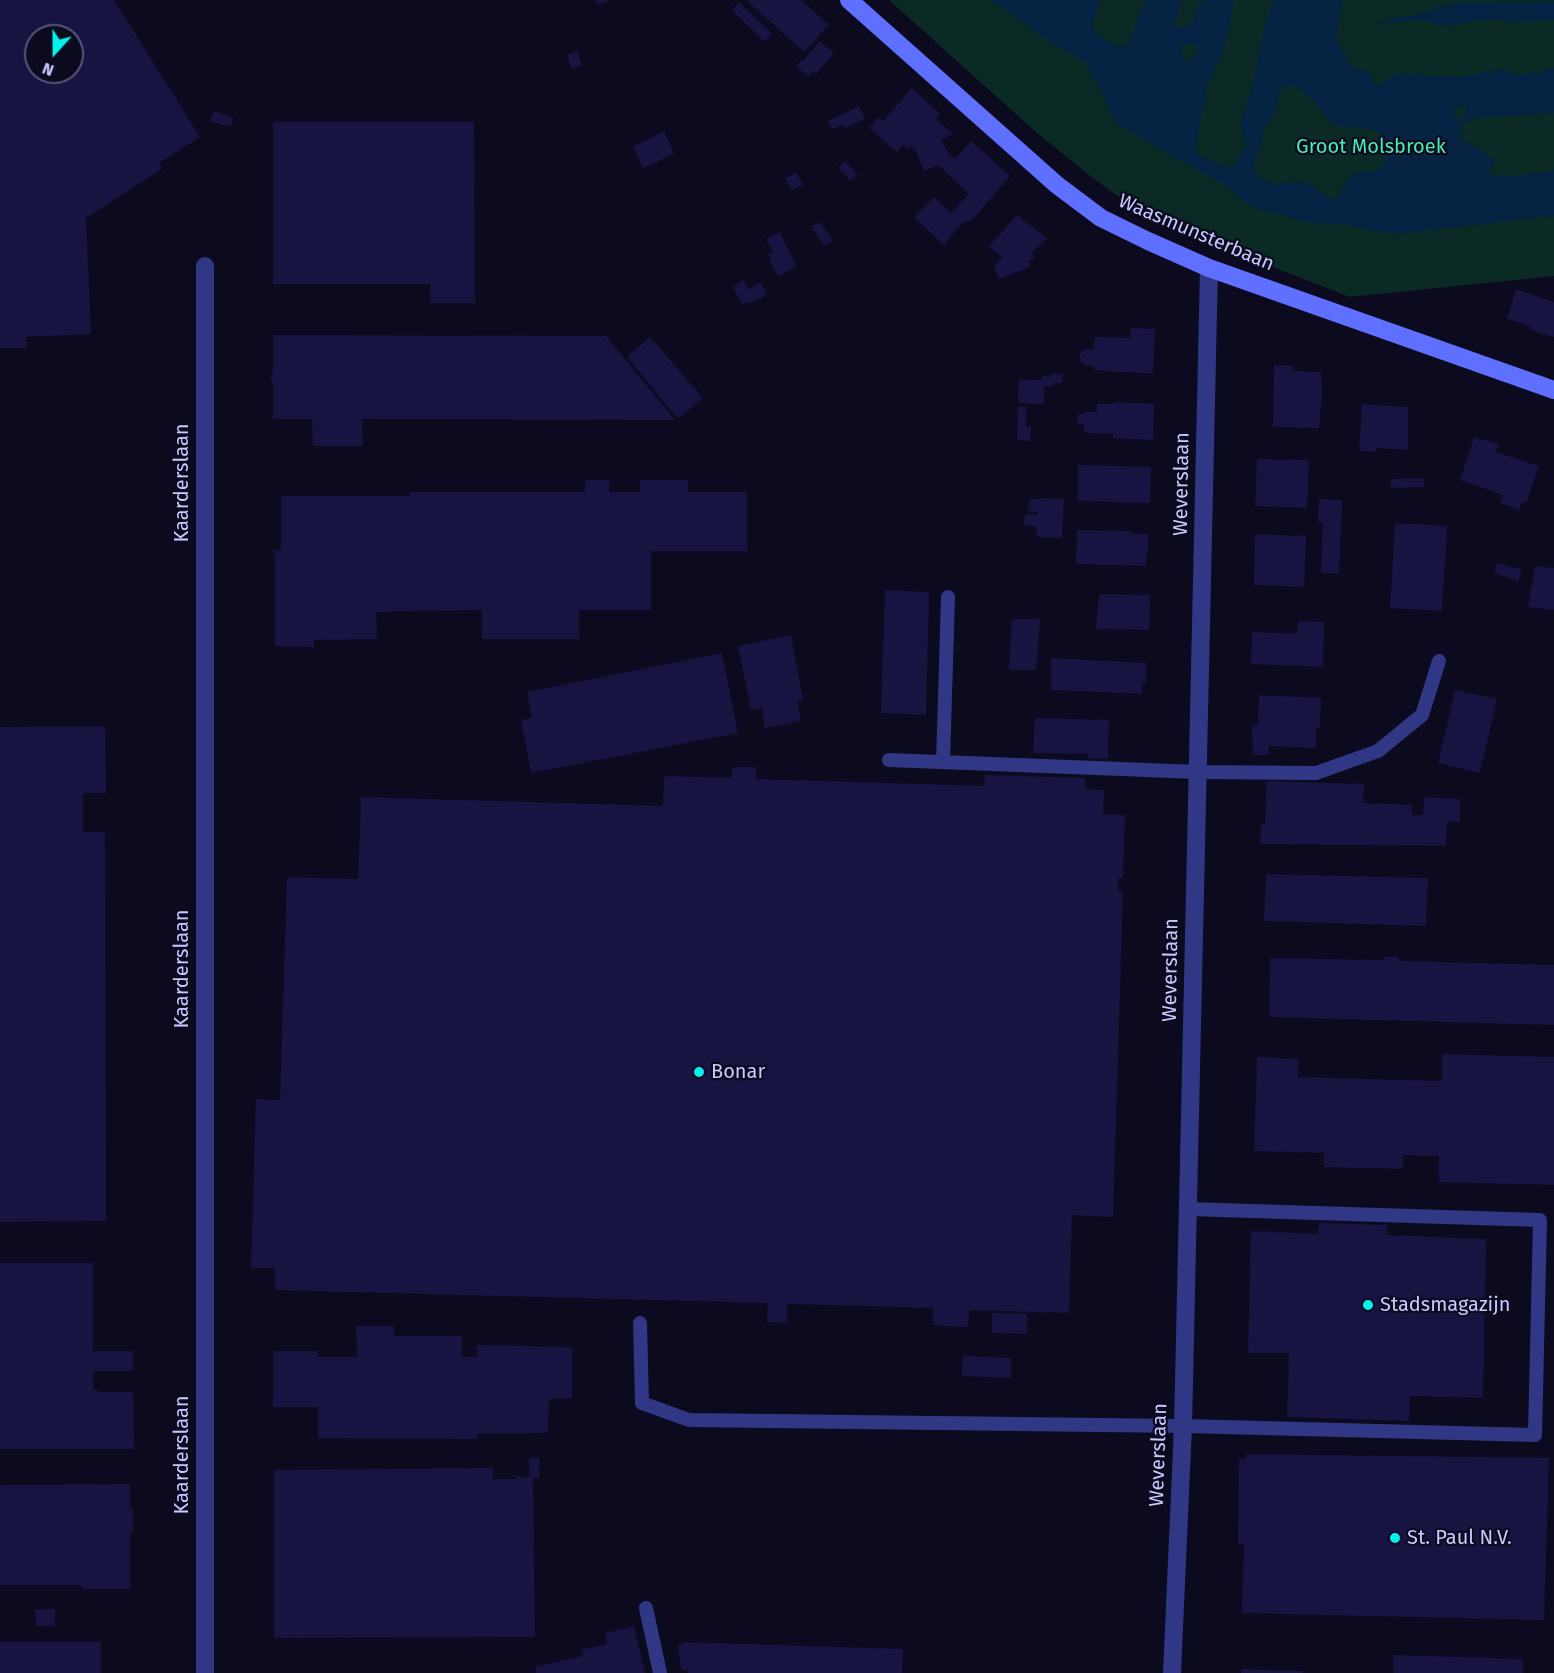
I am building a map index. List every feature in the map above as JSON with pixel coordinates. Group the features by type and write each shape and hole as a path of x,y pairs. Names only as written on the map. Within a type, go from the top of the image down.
{"street":[{"name":"Waasmunsterbaan","path":"849,0 1057,185 1101,218 1209,268 1554,390"},
{"name":"Kaarderslaan","path":"205,266 205,1673"},
{"name":"Weverslaan","path":"1172,1673 1183,1426 1209,268"}],"lane":[{"path":"942,762 948,597"},
{"path":"889,760 1198,772 1316,773 1378,751 1422,715 1439,661"},
{"path":"639,1323 642,1403 689,1420 1183,1426 1535,1435 1540,1220 1188,1209"},
{"path":"646,1608 660,1673"}],"green space":[{"name":"Groot Molsbroek","path":"889,0 1554,0 1554,276 1350,297 1188,234 1132,206 1094,179 1037,133"}],"water":[{"path":"991,0 1100,0 1092,25 1095,33 1117,47 1129,42 1145,0 1182,0 1174,25 1181,28 1193,23 1197,8 1204,0 1234,0 1225,46 1207,87 1196,145 1196,154 1225,166 1234,166 1246,144 1240,125 1252,88 1264,29 1274,0 1342,0 1336,40 1352,67 1371,73 1373,85 1381,84 1396,74 1458,77 1504,69 1508,73 1524,75 1554,68 1554,113 1472,118 1463,125 1459,135 1461,142 1470,143 1495,161 1488,175 1511,176 1554,171 1554,216 1395,234 1347,225 1307,222 1249,206 1227,186 1116,124 1099,86 1083,60 1053,44","holes":["1184,44 1195,44 1197,48 1196,54 1184,65 1181,48","1292,85 1297,87 1313,100 1332,124 1373,129 1382,133 1386,156 1383,166 1373,172 1364,171 1354,174 1342,187 1337,198 1332,200 1304,181 1273,184 1260,177 1253,168 1266,127 1275,111 1280,89","1458,106 1467,108 1463,121 1461,122 1454,114 1454,109"]},
{"path":"1554,2 1554,20 1511,22 1493,19 1452,26 1423,20 1368,24 1419,15 1457,3"}],"building":[{"path":"0,0 114,0 200,137 159,163 162,169 86,218 91,334 26,337 27,348 0,348"},
{"path":"596,0 611,0 597,5"},
{"path":"746,0 801,0 829,25 804,52"},
{"path":"739,2 772,34 765,42 732,10"},
{"path":"820,41 834,53 816,74 813,72 809,77 796,66"},
{"path":"577,51 582,65 572,69 566,55"},
{"path":"912,88 940,114 936,119 953,134 941,140 948,153 955,159 971,141 1010,176 973,219 963,222 944,245 914,217 934,197 951,213 969,194 938,165 924,171 916,151 911,146 908,149 903,145 897,152 869,128 879,117 883,121"},
{"path":"859,106 865,119 845,128 843,124 832,130 828,121"},
{"path":"213,111 233,117 231,127 210,121"},
{"path":"273,122 474,122 475,303 430,303 430,284 273,284"},
{"path":"664,131 674,154 643,168 633,147"},
{"path":"845,161 858,175 850,181 838,167"},
{"path":"796,172 803,185 792,190 785,178"},
{"path":"1017,215 1047,238 1031,253 1035,258 1028,261 1031,267 999,279 994,266 1002,257 989,246"},
{"path":"820,222 833,241 824,245 811,226"},
{"path":"780,232 796,266 778,277 769,260 771,259 768,254 773,252 766,239"},
{"path":"743,280 749,289 761,282 767,294 756,301 742,304 733,287"},
{"path":"1516,289 1554,302 1554,337 1530,330 1531,327 1507,319"},
{"path":"1131,328 1155,329 1153,374 1094,370 1094,366 1085,366 1080,361 1080,354 1085,349 1094,350 1095,337 1130,338"},
{"path":"273,335 606,336 675,420 362,419 363,446 313,446 312,419 273,419 273,382 270,378 273,372"},
{"path":"650,337 703,398 678,419 627,357"},
{"path":"1274,365 1293,366 1293,371 1321,372 1319,428 1273,427"},
{"path":"1063,374 1062,383 1042,386 1044,387 1044,404 1018,403 1019,379 1042,380 1042,376"},
{"path":"1114,402 1154,404 1153,440 1113,438 1113,434 1084,433 1084,425 1077,424 1078,414 1097,412 1097,404 1114,404"},
{"path":"1362,404 1408,407 1408,450 1376,448 1376,452 1359,451"},
{"path":"1018,407 1026,407 1026,427 1031,427 1030,441 1017,440"},
{"path":"1474,437 1499,444 1496,452 1539,466 1526,503 1523,501 1519,510 1500,503 1503,495 1460,480"},
{"path":"1257,459 1309,460 1307,508 1255,506"},
{"path":"1078,465 1151,467 1150,503 1078,501"},
{"path":"1424,478 1424,487 1391,488 1391,479"},
{"path":"585,480 609,480 609,492 640,492 640,480 688,480 688,492 747,492 747,551 651,551 651,610 579,610 579,639 482,639 482,610 410,611 376,612 377,639 314,640 314,647 275,646 275,554 273,550 281,550 281,496 410,496 410,492 585,492"},
{"path":"1029,499 1064,499 1062,538 1036,537 1037,527 1024,525 1025,514 1038,515 1038,512 1028,511"},
{"path":"1319,499 1342,500 1339,574 1321,573 1323,522 1318,522"},
{"path":"1395,523 1447,526 1442,611 1390,608"},
{"path":"1077,530 1132,531 1131,534 1148,534 1146,566 1076,564"},
{"path":"1255,534 1306,536 1304,587 1254,585"},
{"path":"1497,563 1522,570 1518,581 1494,573"},
{"path":"1535,566 1554,568 1554,610 1528,607"},
{"path":"885,590 929,592 926,715 881,713"},
{"path":"1099,595 1150,595 1149,630 1096,629"},
{"path":"1012,619 1040,619 1036,670 1009,670"},
{"path":"1298,621 1324,622 1323,667 1251,664 1252,632 1297,634"},
{"path":"791,635 803,700 797,701 801,721 765,728 762,708 751,710 738,646"},
{"path":"722,653 738,733 531,773 521,720 532,718 527,692"},
{"path":"1051,658 1146,663 1146,683 1142,682 1142,694 1051,690"},
{"path":"1455,690 1497,699 1480,773 1438,763"},
{"path":"1259,695 1321,698 1320,728 1316,728 1316,748 1269,746 1269,755 1253,755 1252,726 1258,724"},
{"path":"1035,718 1109,720 1108,759 1088,758 1088,754 1033,753"},
{"path":"105,726 106,793 83,793 83,832 105,832 106,1221 0,1222 0,727"},
{"name":"Bonar","path":"732,767 756,767 756,779 984,786 985,775 1085,778 1085,789 1104,790 1103,814 1125,815 1123,878 1118,878 1118,891 1123,891 1113,1217 1072,1215 1069,1313 969,1310 968,1327 933,1325 933,1308 787,1304 787,1323 767,1322 768,1303 275,1290 275,1268 251,1268 256,1099 280,1100 287,877 358,879 361,797 663,806 664,776 731,778"},
{"path":"1267,781 1364,784 1363,803 1412,805 1412,815 1423,815 1424,797 1460,799 1460,822 1447,821 1446,846 1260,844 1261,824 1265,824"},
{"path":"1266,874 1428,878 1426,926 1264,921"},
{"path":"1385,957 1397,957 1400,961 1554,965 1554,1025 1269,1017 1270,958 1381,960"},
{"path":"1442,1054 1554,1057 1554,1185 1439,1182 1439,1156 1403,1155 1403,1169 1324,1167 1324,1153 1254,1151 1257,1057 1298,1059 1298,1077 1442,1081"},
{"name":"Stadsmagazijn","path":"1319,1223 1387,1225 1387,1235 1486,1239 1483,1398 1410,1396 1409,1421 1287,1417 1289,1353 1248,1353 1251,1231 1318,1234"},
{"path":"0,1263 93,1263 93,1351 133,1351 133,1371 93,1371 93,1389 101,1392 133,1392 134,1449 0,1449"},
{"path":"992,1313 1027,1314 1027,1334 992,1333"},
{"path":"356,1326 394,1326 394,1336 462,1336 462,1357 477,1357 477,1345 572,1347 572,1398 549,1399 548,1433 478,1434 477,1439 318,1438 318,1407 273,1407 273,1351 318,1351 317,1357 357,1357"},
{"path":"963,1356 1011,1358 1011,1378 962,1376"},
{"name":"St. Paul N.V.","path":"1246,1454 1549,1458 1544,1620 1242,1613 1244,1544 1238,1544 1239,1459 1246,1459"},
{"path":"529,1458 539,1458 539,1478 533,1478 535,1637 274,1638 274,1470 493,1468 493,1479 516,1479 516,1476 529,1477"},
{"path":"130,1484 133,1531 130,1533 130,1589 82,1589 82,1585 0,1585 0,1485"},
{"path":"55,1609 55,1626 36,1626 35,1610"},
{"path":"634,1626 645,1673 536,1673 535,1667 583,1656 582,1650 607,1644 605,1633"},
{"path":"0,1642 101,1642 101,1673 0,1673"},
{"path":"682,1642 903,1649 902,1673 688,1673 688,1670 681,1670 678,1645 683,1644"},
{"path":"1393,1655 1523,1659 1523,1673 1393,1673"},
{"path":"1242,1669 1303,1671 1303,1673 1241,1673"}],"place":[{"name":"Bonar","path":"699,1072"},
{"name":"Stadsmagazijn","path":"1368,1305"},
{"name":"St. Paul N.V.","path":"1395,1538"}]}
